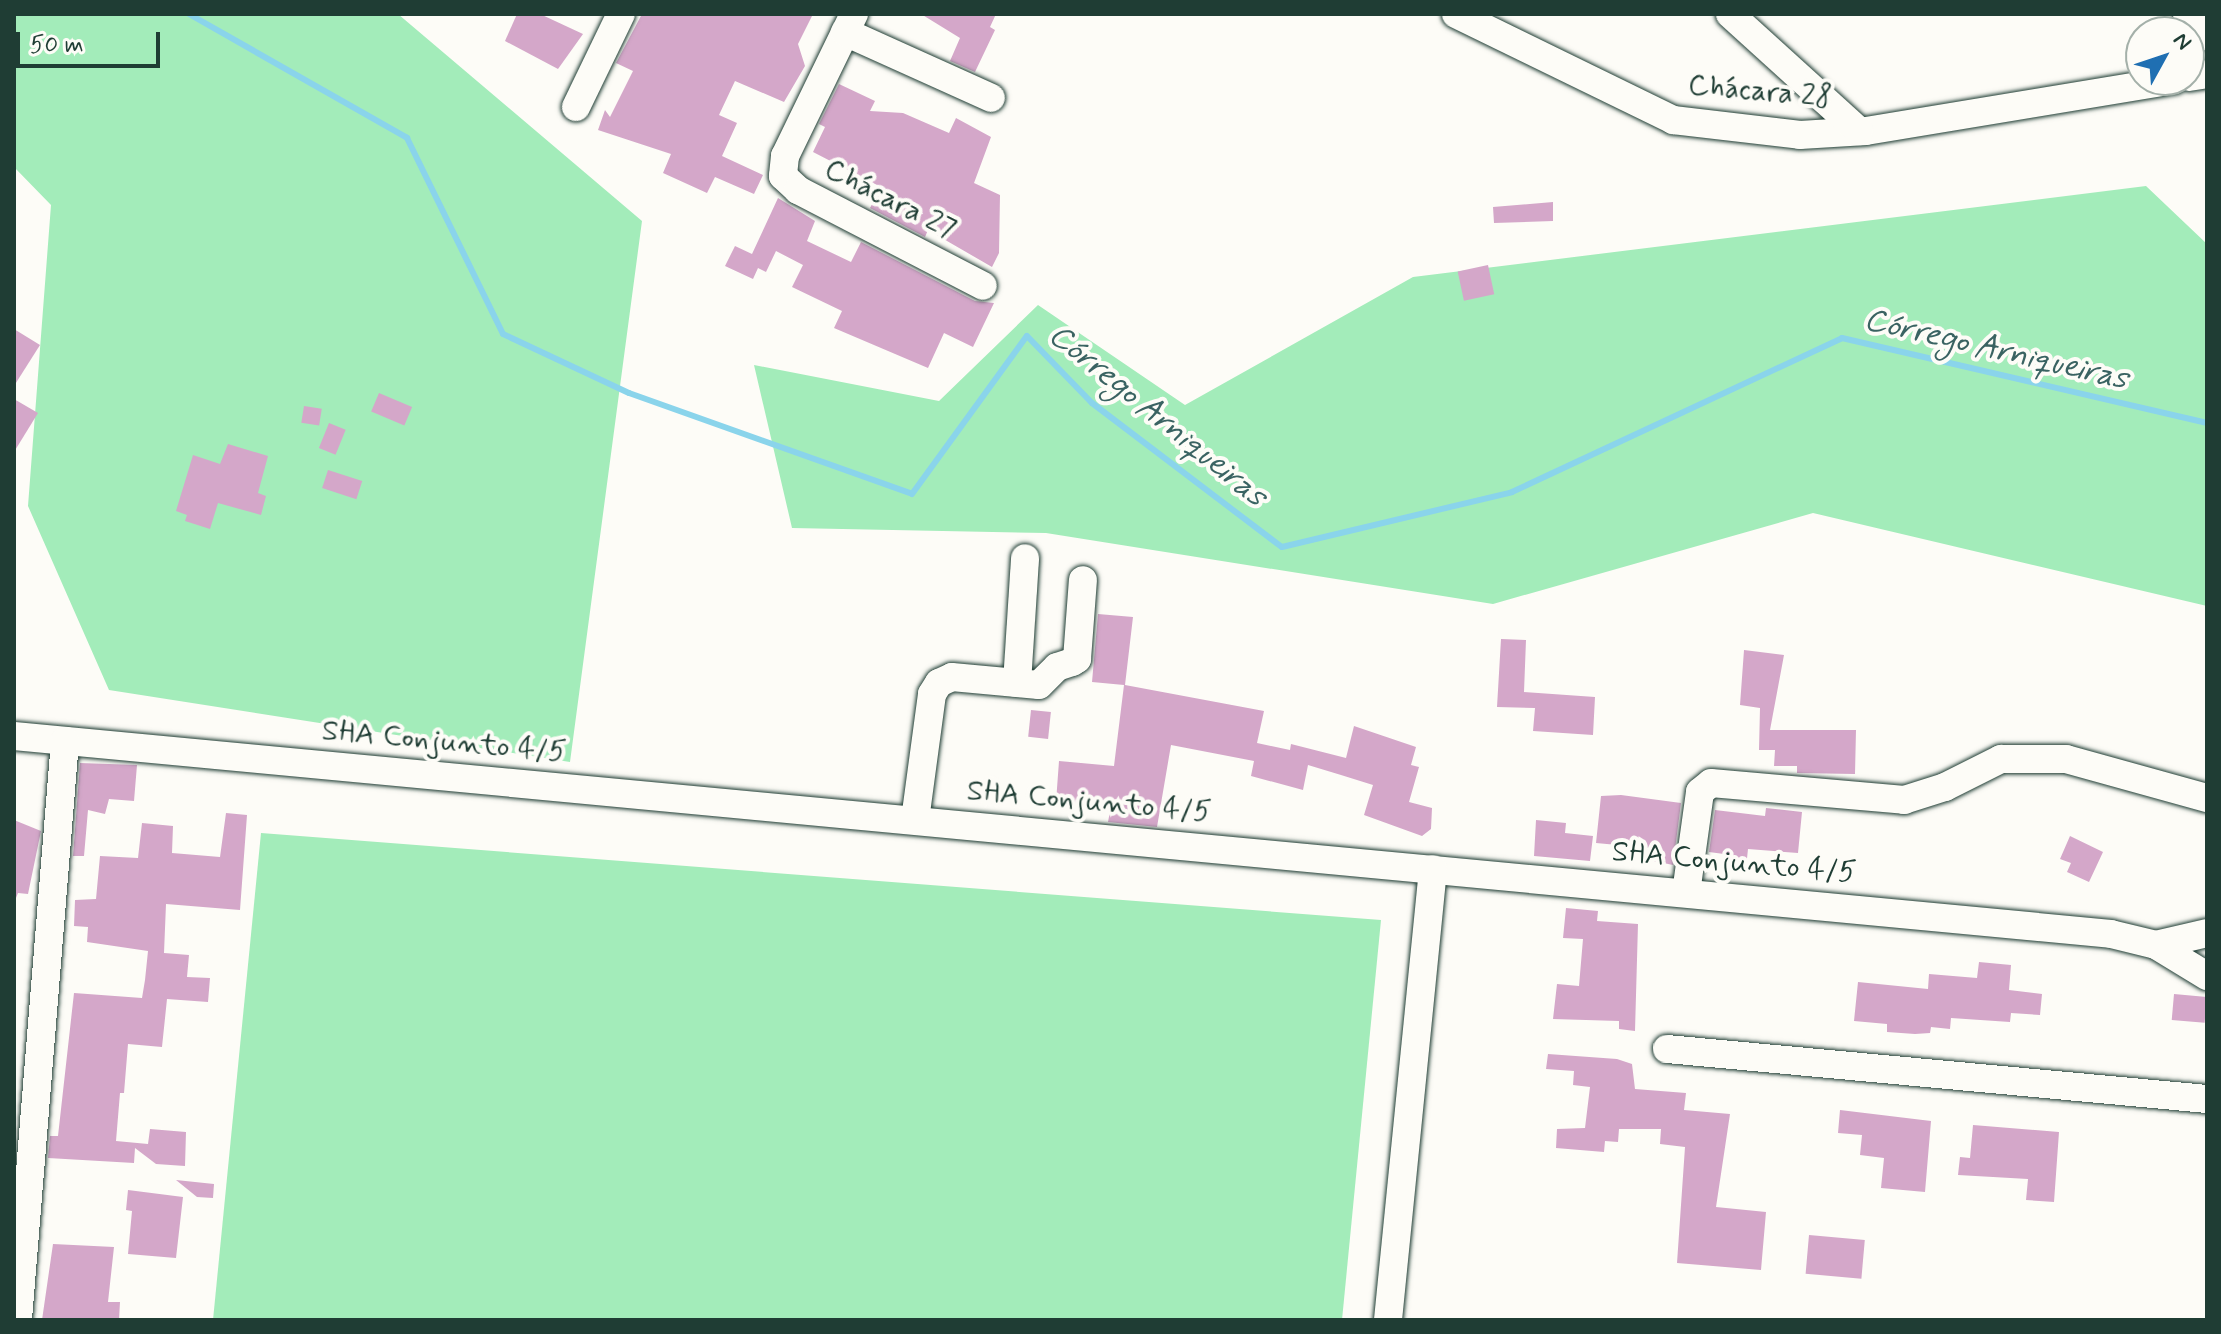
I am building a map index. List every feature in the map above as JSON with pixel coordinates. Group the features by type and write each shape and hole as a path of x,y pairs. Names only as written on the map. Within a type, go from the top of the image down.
{"street":[{"path":"576,107 621,14"},
{"name":"Chácara 28","path":"1456,14 1673,120 1800,135 1859,131 2125,88"},
{"path":"1730,14 1859,131"},
{"path":"2187,14 2207,37"},
{"name":"Chácara 27","path":"983,286 798,190 783,176 785,156 849,23 991,98"},
{"path":"1017,683 1025,558"},
{"path":"915,820 932,694 939,683 952,677 1039,685 1057,667 1077,659 1083,580"},
{"name":"SHA Conjunto 4/5","path":"14,736 2111,934 2156,945 2207,976"},
{"path":"18,1319 65,741"},
{"path":"1686,893 1700,792 1711,783 1904,800 1945,787 2001,759 2066,759 2207,798"},
{"path":"1388,1320 1433,869"},
{"name":"SHA Conjunto 4/5","path":"2156,945 2207,933"},
{"path":"1667,1049 2207,1099"}],"green space":[{"path":"14,14 398,14 642,221 570,762 109,690 28,506 51,205 14,167"},
{"path":"2146,186 2207,244 2207,606 1813,513 1493,604 1046,533 792,528 754,365 939,401 1038,305 1185,405 1413,277"},
{"path":"261,833 1381,920 1342,1320 213,1320"}],"building":[{"path":"517,14 540,14 583,34 558,69 505,41"},
{"path":"642,14 813,14 798,44 805,66 784,102 735,81 719,115 737,123 722,156 763,175 754,194 715,177 707,193 663,173 671,154 598,130 605,110 610,117 633,71 616,63"},
{"path":"921,14 996,14 990,27 995,30 975,72 950,61 960,38"},
{"path":"839,84 875,101 870,111 903,113 949,133 956,118 991,137 974,183 1000,195 999,253 992,267 928,230 925,237 870,208 881,187 813,152 825,127 819,124"},
{"path":"778,198 815,221 807,241 851,262 861,242 975,301 994,303 973,347 944,333 928,368 834,328 842,311 792,287 803,265 776,251 766,272 758,268 753,279 725,266 735,246 752,254"},
{"path":"1553,202 1553,221 1494,223 1493,207"},
{"path":"1488,265 1494,294 1464,301 1458,271"},
{"path":"14,329 40,345 14,386"},
{"path":"379,393 412,407 404,425 371,411"},
{"path":"14,399 38,413 14,452"},
{"path":"304,406 322,409 319,426 301,423"},
{"path":"329,423 346,430 336,455 319,448"},
{"path":"228,444 268,456 258,493 266,496 261,515 218,503 210,529 185,521 187,515 176,511 193,455 220,464"},
{"path":"328,470 362,481 356,499 322,488"},
{"path":"1098,614 1133,617 1125,685 1264,711 1257,743 1290,750 1291,744 1346,758 1354,726 1416,747 1411,765 1419,767 1409,802 1432,808 1431,829 1422,836 1364,815 1373,785 1308,765 1303,790 1251,776 1254,761 1171,745 1157,827 1108,822 1111,806 1056,802 1059,761 1114,766 1124,685 1092,682"},
{"path":"1501,639 1526,640 1524,692 1595,697 1593,735 1533,731 1535,708 1497,707"},
{"path":"1744,650 1784,655 1770,730 1856,730 1855,774 1797,773 1797,766 1774,766 1775,750 1759,750 1760,708 1740,705"},
{"path":"1031,710 1051,712 1048,739 1028,737"},
{"path":"80,763 137,765 134,801 109,799 105,814 88,810 84,856 73,856"},
{"path":"1621,795 1681,803 1673,865 1649,860 1650,848 1596,843 1601,796"},
{"path":"1766,808 1802,812 1798,853 1748,849 1746,868 1724,866 1724,854 1709,852 1715,810 1765,816"},
{"path":"226,813 247,815 240,910 166,904 164,953 189,955 187,977 210,978 208,1002 167,999 162,1047 128,1044 124,1093 120,1093 116,1141 148,1144 150,1129 186,1132 185,1166 156,1164 135,1148 134,1163 48,1158 50,1136 58,1136 74,993 142,998 145,980 148,951 87,942 88,927 74,926 75,900 96,899 100,856 138,858 142,823 173,826 172,853 220,857"},
{"path":"14,820 41,831 28,894 18,893 14,903"},
{"path":"1536,820 1566,823 1565,833 1593,836 1590,861 1534,856"},
{"path":"2070,836 2103,852 2089,882 2067,872 2071,863 2060,859"},
{"path":"1566,908 1598,911 1597,921 1638,924 1635,1031 1619,1029 1619,1021 1553,1019 1557,984 1579,986 1583,939 1563,938"},
{"path":"1979,962 2011,965 2009,990 2042,994 2040,1015 2011,1013 2010,1022 1951,1018 1950,1029 1931,1027 1930,1033 1915,1034 1887,1032 1887,1024 1854,1021 1858,982 1928,989 1929,974 1977,978"},
{"path":"2174,994 2207,997 2205,1023 2172,1020"},
{"path":"1548,1054 1617,1059 1632,1064 1635,1089 1686,1093 1684,1110 1730,1114 1716,1207 1766,1212 1761,1270 1677,1263 1685,1147 1660,1144 1661,1129 1619,1129 1618,1142 1605,1141 1604,1152 1556,1148 1557,1129 1585,1128 1590,1087 1573,1085 1574,1071 1546,1069"},
{"path":"1840,1110 1931,1121 1925,1192 1881,1188 1884,1158 1860,1155 1862,1135 1838,1133"},
{"path":"1973,1125 2059,1132 2054,1202 2026,1200 2028,1179 1958,1175 1960,1157 1970,1158"},
{"path":"176,1180 214,1184 213,1198 197,1197"},
{"path":"128,1190 183,1197 176,1258 128,1254 132,1211 126,1210"},
{"path":"1809,1235 1865,1240 1861,1279 1806,1274"},
{"path":"53,1244 114,1247 108,1302 120,1302 119,1320 42,1320"}],"waterway":[{"name":"Córrego Arniqueiras","path":"189,14 407,138 503,334 629,393 912,494 1027,336 1092,403 1282,547 1512,492 1842,338 2207,423"}]}
